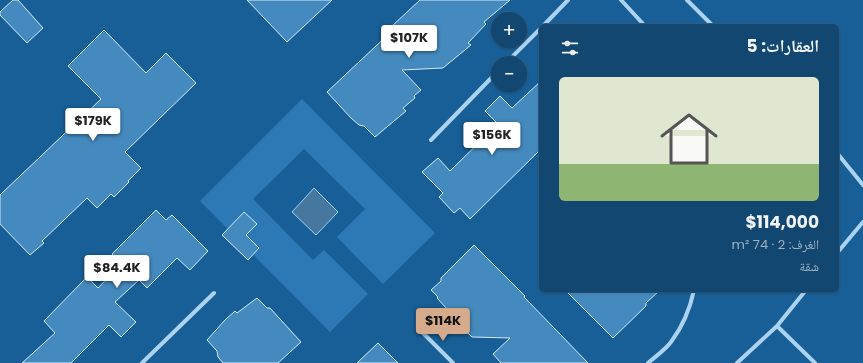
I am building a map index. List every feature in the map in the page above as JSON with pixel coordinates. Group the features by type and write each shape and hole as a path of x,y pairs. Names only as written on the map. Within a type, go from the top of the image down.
{"street":[{"path":"545,24 568,0"},
{"path":"621,0 643,24"},
{"path":"687,0 711,24"},
{"path":"513,56 539,30"},
{"path":"431,140 491,79"},
{"path":"839,155 863,184"},
{"path":"839,251 863,222"},
{"path":"648,363 670,343 682,324 691,305 694,292"},
{"path":"737,363 777,326 804,292"},
{"path":"142,363 214,293"},
{"path":"777,326 815,363"},
{"path":"422,332 453,363"}],"shaded area":[{"path":"302,99 435,233 383,284 337,237 365,209 304,149 253,199 313,260 324,250 368,294 330,332 200,201"},
{"path":"314,188 338,212 316,235 292,212"}],"building":[{"path":"13,0 18,0 43,28 27,43 0,15 0,12"},
{"path":"247,0 332,0 287,42"},
{"path":"420,0 510,0 496,12 491,12 491,16 484,22 486,24 468,43 471,45 443,68 402,70 421,90 414,96 415,98 403,108 406,111 375,137 364,126 359,125 351,118 327,92 394,29 392,26"},
{"path":"104,30 146,73 166,53 196,83 125,152 141,168 128,181 129,182 114,197 111,194 97,208 87,198 42,241 44,243 30,255 0,224 0,195 101,99 68,66"},
{"path":"539,83 539,151 470,219 460,208 454,213 439,197 443,193 422,172 438,158 450,171 498,124 485,111 500,96 512,108"},
{"path":"156,210 166,220 172,215 208,251 190,270 177,258 147,288 139,280 115,302 136,322 121,337 109,325 71,363 22,363 55,333 44,321 87,277 98,288 122,263 112,254"},
{"path":"244,212 257,224 246,235 259,248 248,260 222,235"},
{"path":"474,245 525,296 524,297 588,363 501,363 493,354 510,338 472,337 445,312 448,310 431,290"},
{"path":"567,292 658,292 646,303 646,306 613,338"},
{"path":"257,298 267,308 270,308 301,342 278,363 223,363 218,357 217,351 207,340 235,311 237,313"},
{"path":"378,343 398,363 357,363"}]}
